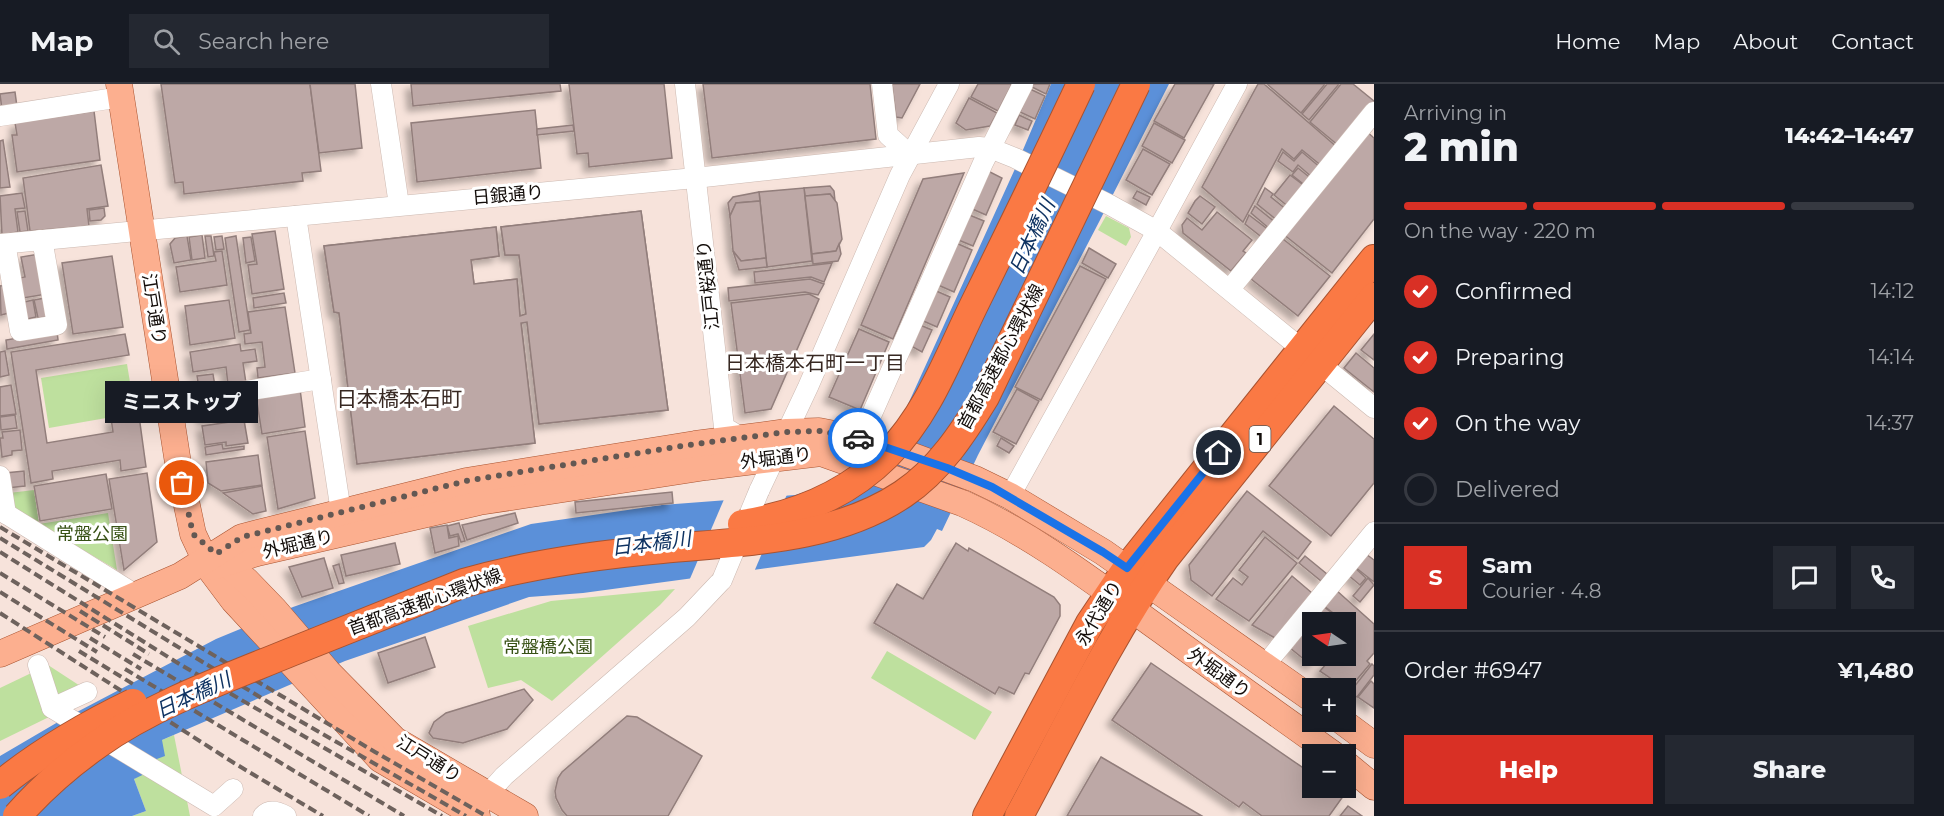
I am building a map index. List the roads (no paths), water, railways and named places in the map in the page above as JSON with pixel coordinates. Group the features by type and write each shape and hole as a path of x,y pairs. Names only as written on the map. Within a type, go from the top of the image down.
{"highway":[{"name":"首都高速都心環状線","path":"0,785 48,749 145,696 203,670 445,572 499,556 533,549 718,527 776,517 807,508 845,488 888,454 910,429 919,414 1081,84"},
{"name":"首都高速都心環状線","path":"16,816 80,757 138,720 213,684 464,583 536,565 626,552 798,534 858,517 905,492 925,476 945,455 985,397 1136,84"},
{"name":"永代通り","path":"1019,816 1120,600 1137,575 1311,356 1374,259"},
{"name":"永代通り","path":"1311,356 1374,297"},
{"name":"永代通り","path":"987,816 1090,623 1120,600"}],"main road":[{"name":"江戸通り","path":"120,90 180,473 193,534 214,561 250,619 318,677"},
{"name":"外堀通り","path":"214,561 242,537 466,481 741,438 787,432 819,431 865,440 975,479 1010,496 1137,575 1302,692"},
{"name":"外堀通り","path":"0,654 214,561 479,501 821,453 962,502 984,512 1120,600 1319,744"},
{"name":"江戸通り","path":"214,561 274,609 318,677 380,759 478,810 525,816"},
{"path":"1356,729 1371,737"},
{"path":"1356,772 1374,787"}],"street":[{"path":"381,84 399,205"},
{"name":"江戸桜通り","path":"685,84 724,427 775,458"},
{"path":"882,84 888,135 910,155"},
{"path":"478,810 504,776 687,617 722,580 759,491 910,155 949,84"},
{"path":"865,440 867,425 990,148 1023,84"},
{"path":"1010,496 1236,84"},
{"path":"0,116 120,90"},
{"path":"1230,290 1374,112"},
{"name":"日銀通り","path":"1,244 695,178 979,147 990,148 1110,205 1157,231 1374,408"},
{"path":"296,216 341,512"},
{"path":"1,244 7,254 20,331 57,325 44,250 40,240"},
{"path":"169,403 321,379"},
{"path":"0,476 3,512 136,595"},
{"path":"1265,664 1374,532"},
{"path":"38,665 52,708 212,811 233,789"},
{"path":"52,708 87,692"},
{"path":"263,816 275,811 286,816"}],"water":[{"name":"日本橋川","path":"1051,84 1169,84 978,455 942,531 937,529 924,547 583,593 529,597 345,661 162,740 165,756 154,760 155,769 134,779 146,811 132,816 0,816 0,756 58,722 216,639 293,607 531,524 662,505 795,495 825,486 833,489 899,424"}],"railway":[{"path":"0,527 486,816"},
{"path":"0,538 286,713 466,816"},
{"path":"0,552 181,665 442,816"},
{"path":"0,573 105,637"},
{"path":"0,592 97,652"},
{"path":"80,611 149,654"},
{"path":"0,613 234,763 323,816"},
{"path":"90,638 141,669"},
{"path":"79,651 133,684"},
{"path":"133,654 404,816"},
{"path":"125,669 369,816"}],"place":[{"name":"ミニストップ","path":"182,483"}],"district":[{"name":"日本橋本石町一丁目","path":"815,363"},
{"name":"日本橋本石町","path":"399,399"}],"park label":[{"name":"常盤公園","path":"92,534"},
{"name":"常盤橋公園","path":"548,647"}]}
